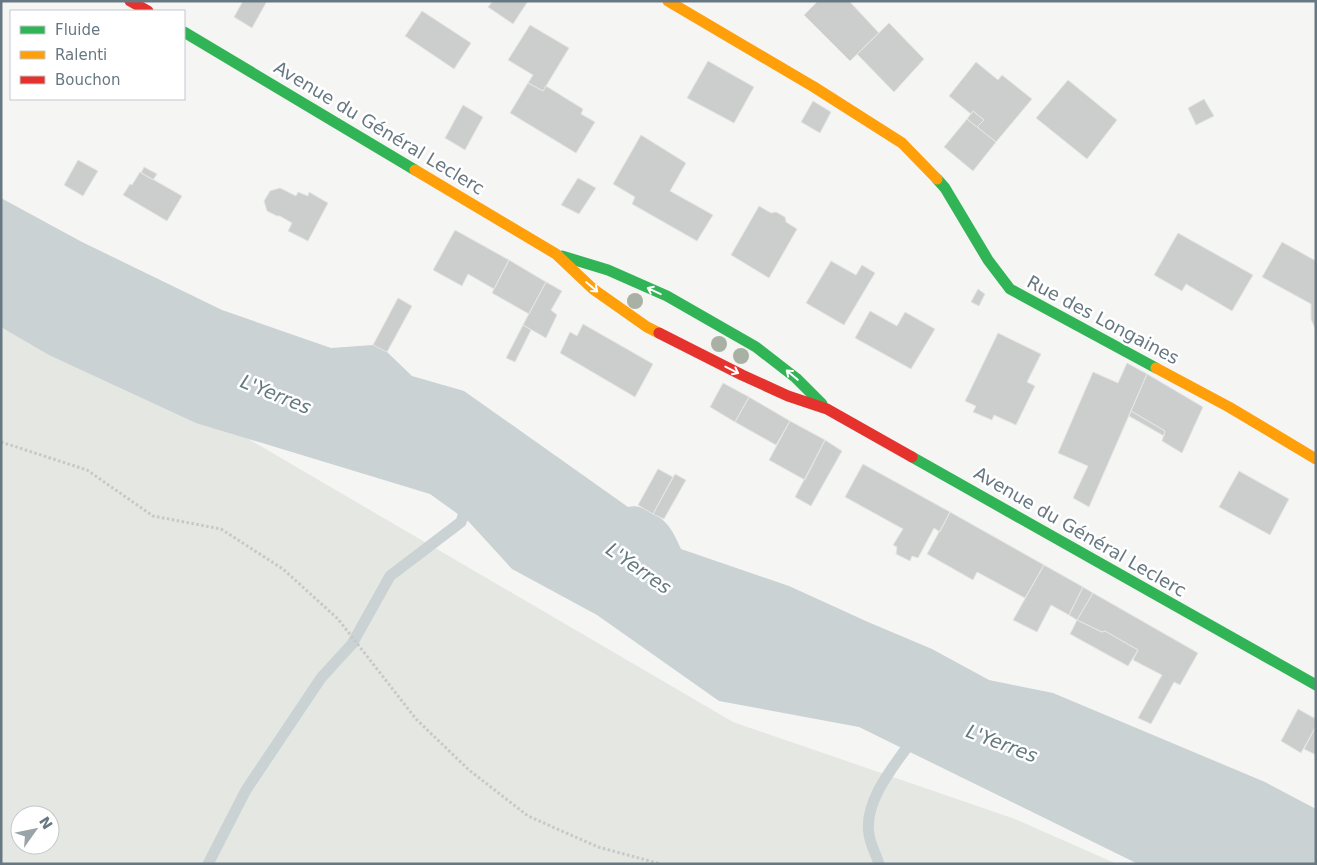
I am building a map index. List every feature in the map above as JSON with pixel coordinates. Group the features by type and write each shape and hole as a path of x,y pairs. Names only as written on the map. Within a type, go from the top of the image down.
{"street":[{"path":"130,1 146,10"},
{"name":"Rue des Longaines","path":"668,1 814,87 902,143 944,188 988,260 1010,289 1229,407 1316,459"},
{"name":"Avenue du Général Leclerc","path":"185,33 556,254 593,289 647,327 788,396 827,409 1316,686"},
{"name":"Avenue du Général Leclerc","path":"556,254 608,270 650,289 756,347 796,378 827,409"}],"path":[{"path":"1,442 87,470 153,516 221,529 283,569 338,619 416,719 468,770 528,816 598,847 662,864"}],"shaded area":[{"path":"1,305 185,402 733,722 1015,819 1117,864 1,864"}],"water":[{"name":"L'Yerres","path":"1,198 82,242 222,310 331,348 373,345 387,352 412,376 464,391 628,507 640,507 657,515 669,527 681,549 789,586 932,649 989,680 1053,693 1265,782 1316,809 1316,864 1138,864 859,727 719,701 597,615 512,569 469,522 430,494 196,423 49,355 1,327"}],"building":[{"path":"243,1 267,1 252,28 234,17"},
{"path":"493,1 528,1 513,24 488,7"},
{"path":"818,1 849,1 879,33 850,61 804,15"},
{"path":"422,11 471,43 454,69 405,36"},
{"path":"889,23 924,59 894,92 857,54"},
{"path":"530,25 569,48 543,91 528,83 533,75 508,60"},
{"path":"708,61 754,87 734,123 687,98"},
{"path":"976,62 998,80 1002,75 1032,99 996,142 977,127 984,120 973,111 971,114 949,96"},
{"path":"1068,80 1117,120 1087,159 1036,118"},
{"path":"528,83 543,91 546,86 583,109 581,114 595,122 576,153 510,113"},
{"path":"1204,99 1214,116 1196,125 1188,108"},
{"path":"813,101 831,112 820,133 801,122"},
{"path":"463,105 483,117 465,150 445,138"},
{"path":"973,111 984,120 977,127 967,119"},
{"path":"967,119 996,142 973,171 944,147"},
{"path":"641,135 686,163 670,191 713,215 697,241 632,204 635,197 613,184"},
{"path":"78,160 98,171 83,196 64,185"},
{"path":"144,167 157,174 153,180 141,173"},
{"path":"140,172 182,196 167,221 123,195"},
{"path":"578,178 596,188 579,214 561,205"},
{"path":"280,188 296,196 298,192 308,196 309,192 328,203 308,241 288,231 292,223 267,211 264,201 270,191"},
{"path":"759,206 771,213 776,212 785,217 786,222 797,229 769,278 731,255"},
{"path":"455,230 509,260 494,289 468,274 462,286 433,270"},
{"path":"1178,233 1253,275 1232,311 1186,284 1182,291 1154,275"},
{"path":"1282,242 1316,261 1316,331 1311,319 1311,304 1262,277"},
{"path":"509,260 546,282 529,314 492,293"},
{"path":"831,261 856,275 862,265 875,273 844,325 806,303"},
{"path":"546,282 562,291 551,310 557,315 546,338 523,325"},
{"path":"978,289 985,294 979,306 971,302"},
{"path":"398,298 412,306 387,352 373,345"},
{"path":"870,311 897,326 905,312 935,329 911,369 855,338"},
{"path":"583,324 653,364 635,397 560,353 570,332 577,336"},
{"path":"523,325 531,330 515,362 506,358"},
{"path":"998,333 1041,354 1027,382 1035,386 1016,425 994,415 992,420 973,412 976,406 965,401"},
{"path":"1127,363 1147,374 1089,507 1073,498 1088,466 1058,453 1093,372 1118,383"},
{"path":"1147,374 1203,407 1182,453 1162,441 1165,431 1131,411"},
{"path":"723,383 749,397 735,422 710,407"},
{"path":"749,397 790,421 776,445 735,422"},
{"path":"1131,411 1165,431 1164,436 1129,416"},
{"path":"790,421 825,440 805,480 769,460"},
{"path":"825,440 842,451 811,506 795,497"},
{"path":"863,464 950,512 940,532 934,528 918,558 912,556 910,561 896,554 897,547 893,545 903,529 845,497"},
{"path":"658,469 673,477 653,514 638,505"},
{"path":"1239,471 1289,499 1270,535 1219,507"},
{"path":"675,474 686,480 664,519 653,514"},
{"path":"950,512 1044,565 1025,598 977,572 973,580 927,554"},
{"path":"1044,565 1083,587 1069,615 1051,605 1037,632 1013,620"},
{"path":"1083,587 1093,593 1077,620 1069,615"},
{"path":"1093,593 1198,653 1180,685 1174,682 1151,724 1138,718 1162,675 1133,660 1138,650 1105,631 1102,632 1077,620"},
{"path":"1077,620 1102,632 1105,631 1138,650 1128,666 1070,634"},
{"path":"1298,709 1316,719 1316,726 1301,753 1281,741"},
{"path":"1316,726 1316,755 1304,749"}],"waterway":[{"path":"208,864 246,790 321,678 352,644 390,576 461,522 467,503"},
{"path":"879,864 869,834 868,821 871,809 882,783 914,738"}],"traffic: fast":[{"path":"185,33 415,170"},
{"path":"937,179 945,188 988,260 1010,289 1156,368"},
{"path":"562,256 608,270 667,296 756,347 796,378 822,404"},
{"path":"912,457 1316,685"}],"traffic: slow":[{"path":"668,1 814,87 902,143 937,179"},
{"path":"415,170 556,254 593,289 647,327 659,333"},
{"path":"1156,368 1229,407 1316,459"}],"traffic: jam":[{"path":"130,1 146,10"},
{"path":"659,333 788,396 827,409 912,457"}]}
